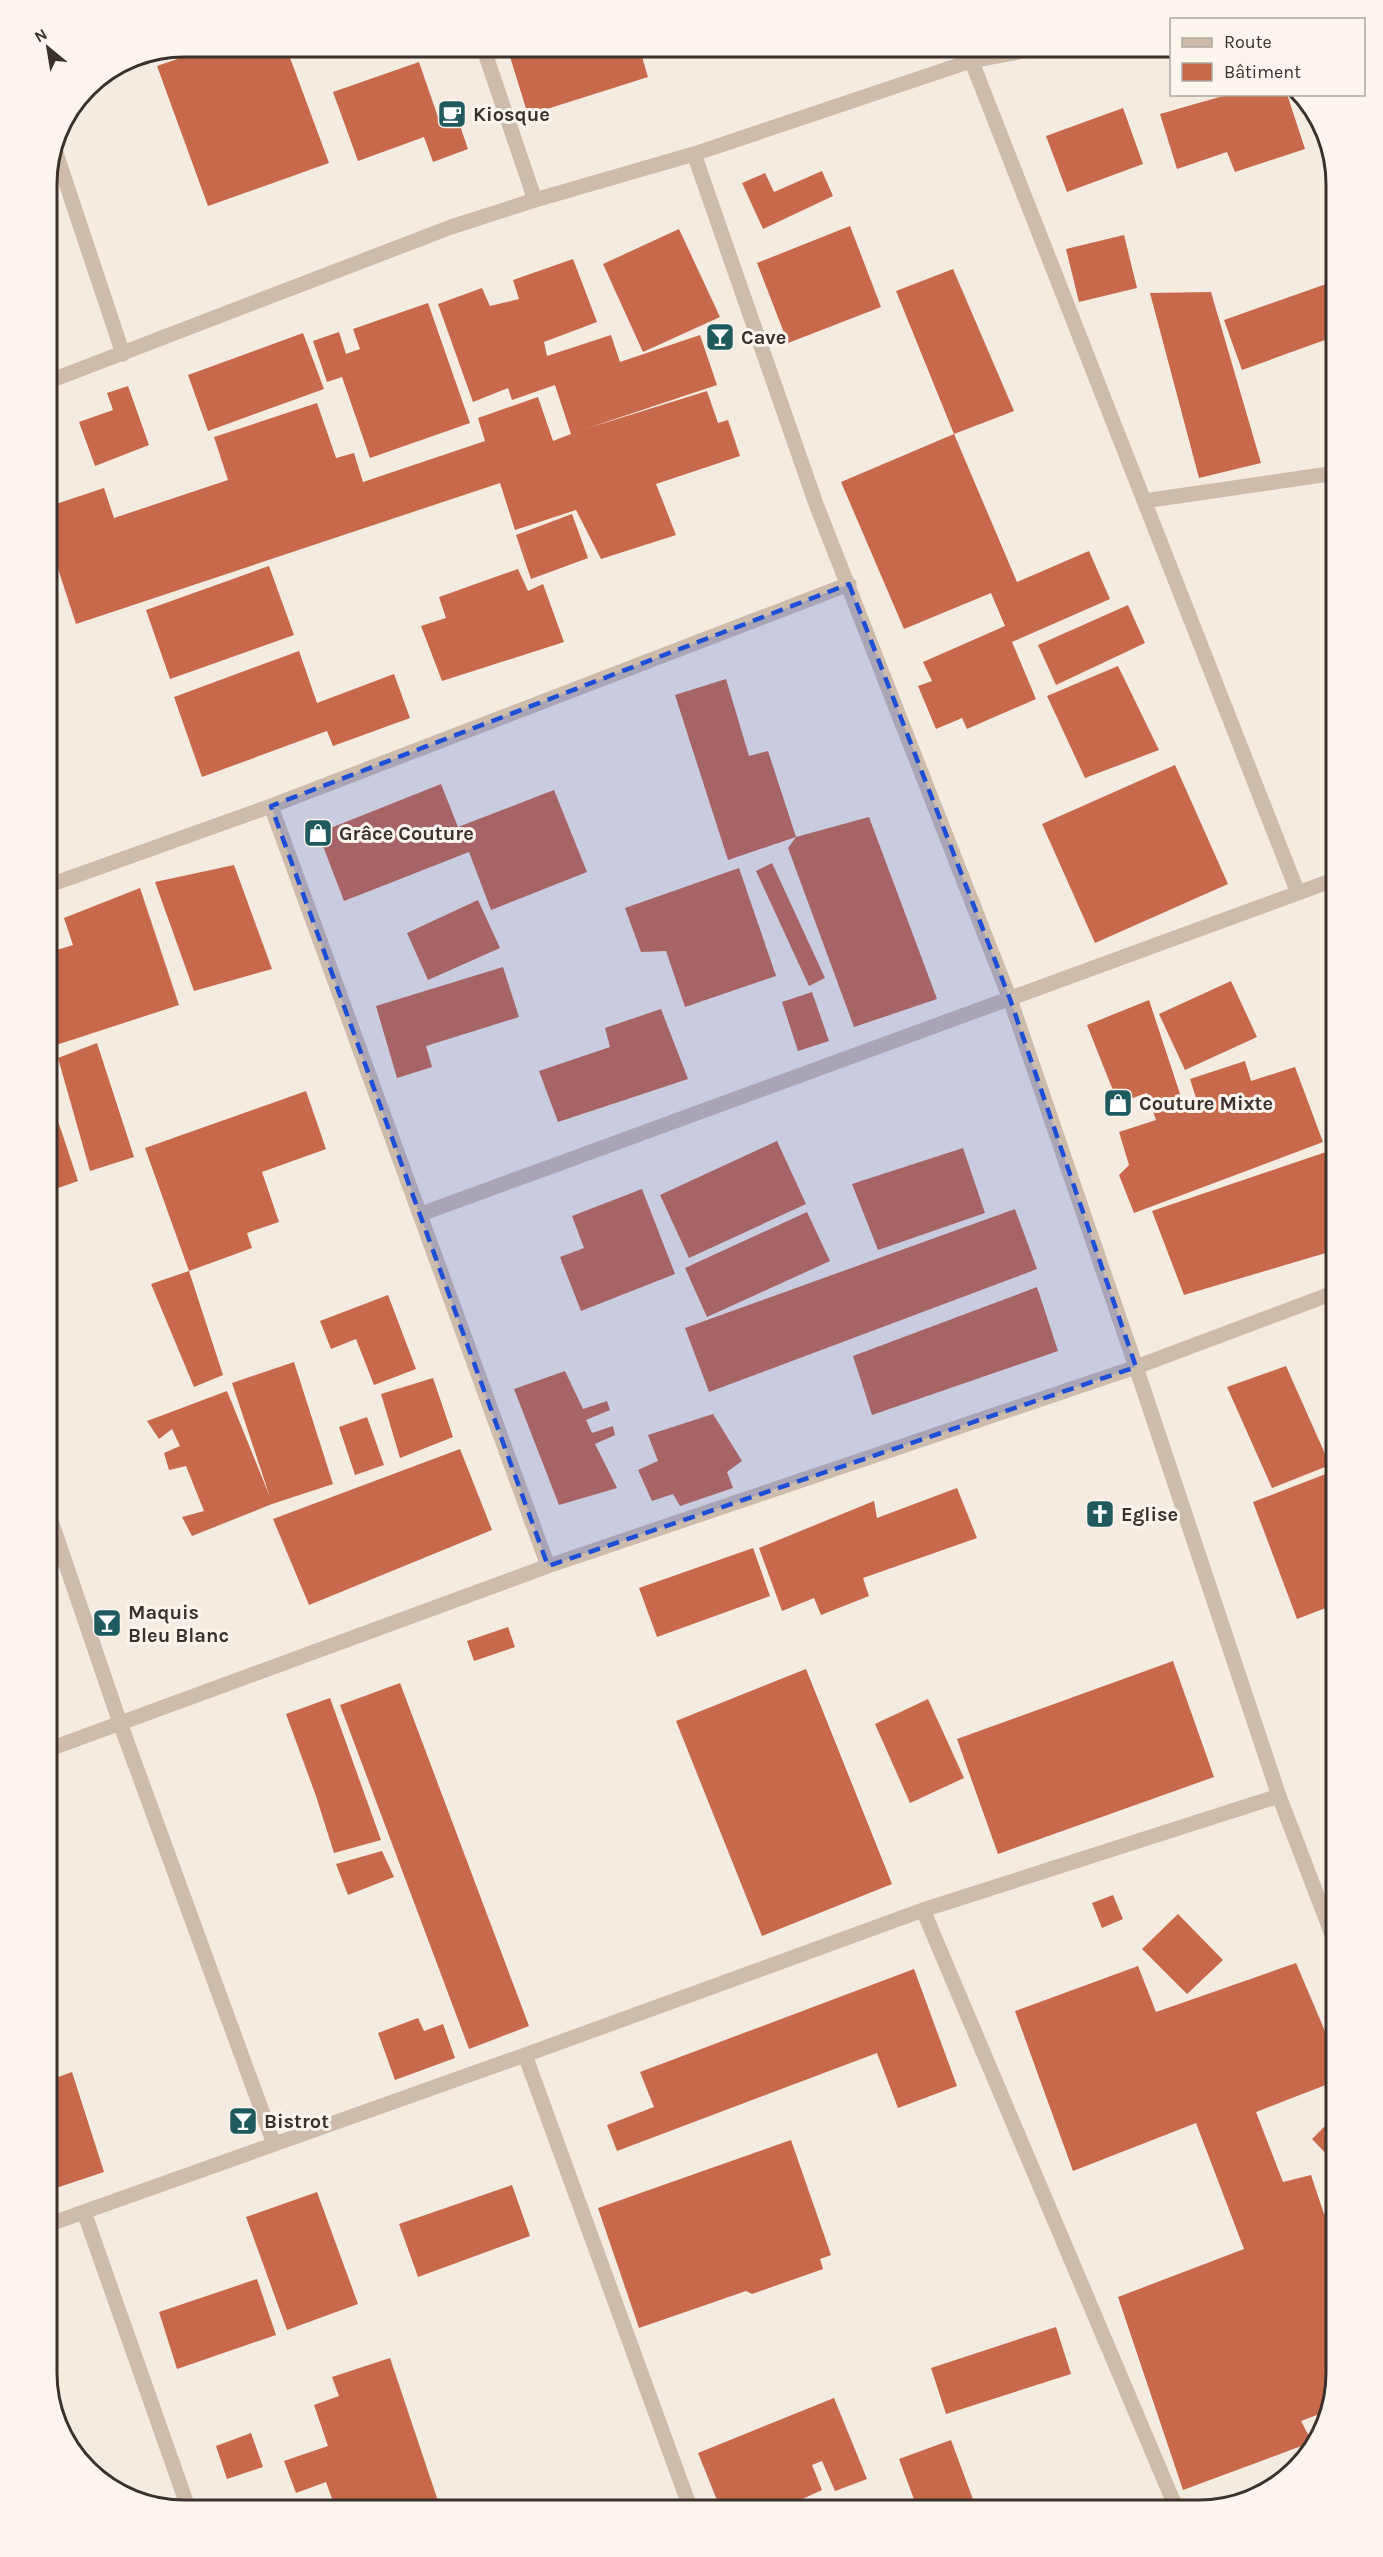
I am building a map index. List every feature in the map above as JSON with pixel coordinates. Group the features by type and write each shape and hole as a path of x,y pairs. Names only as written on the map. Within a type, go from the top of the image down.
{"street":[{"path":"486,57 535,200"},
{"path":"57,378 451,227 694,154 960,57"},
{"path":"969,57 1298,893"},
{"path":"694,154 795,448 1010,999 1279,1796 1326,1919"},
{"path":"59,162 123,354"},
{"path":"1144,501 1326,474"},
{"path":"57,882 271,806 849,584"},
{"path":"271,806 548,1566"},
{"path":"421,1214 1326,883"},
{"path":"57,1746 548,1566 1136,1367 1326,1296"},
{"path":"57,1538 120,1723 274,2144"},
{"path":"57,2221 525,2055 923,1910 1279,1796"},
{"path":"923,1910 1172,2500"},
{"path":"525,2055 687,2500"},
{"path":"84,2211 185,2500"}],"highlighted area":[{"path":"849,584 1010,999 1136,1367 548,1566 271,806"}],"building":[{"path":"183,57 290,57 329,163 208,206 157,66"},
{"path":"510,57 642,57 648,77 528,115"},
{"path":"419,62 441,126 458,120 468,149 433,162 424,137 358,161 333,92"},
{"path":"1223,96 1288,96 1305,149 1235,172 1227,152 1177,169 1160,114"},
{"path":"1123,108 1143,164 1067,192 1046,136"},
{"path":"822,171 833,196 763,229 742,183 765,173 774,192"},
{"path":"850,226 881,307 788,343 757,263"},
{"path":"679,229 720,317 643,352 603,264"},
{"path":"1124,235 1137,288 1079,302 1066,249"},
{"path":"573,259 597,322 544,342 547,356 611,335 620,362 700,335 717,385 585,429 707,391 718,423 728,420 740,456 656,484 676,535 601,559 576,510 515,530 500,483 76,624 57,566 57,504 104,488 114,518 228,480 214,437 317,403 336,458 354,453 363,482 485,441 478,418 538,397 553,441 571,434 555,385 512,400 508,388 473,402 438,304 482,288 490,306 519,299 513,280"},
{"path":"953,269 1014,411 954,434 896,291"},
{"path":"1326,284 1326,340 1242,370 1224,320"},
{"path":"1211,292 1261,463 1199,478 1150,293"},
{"path":"428,303 470,423 370,458 342,377 327,382 313,341 339,332 346,354 360,349 353,329"},
{"path":"303,333 324,389 208,431 188,375"},
{"path":"128,386 149,445 95,466 79,422 113,410 107,393"},
{"path":"954,434 1017,582 1089,551 1110,599 1012,642 1036,699 967,729 962,718 936,729 918,686 932,681 923,662 1005,626 991,593 904,629 841,482"},
{"path":"572,514 588,558 531,579 516,535"},
{"path":"269,566 294,635 170,679 146,610"},
{"path":"518,569 528,591 543,584 564,642 442,681 421,626 446,618 439,597"},
{"path":"1128,605 1145,643 1056,685 1038,645"},
{"path":"299,651 317,703 394,674 410,718 333,746 327,731 202,777 174,697"},
{"path":"1118,666 1159,750 1085,778 1047,696"},
{"path":"726,679 749,756 768,751 796,837 728,860 675,695"},
{"path":"1175,765 1228,884 1095,943 1042,824"},
{"path":"441,784 458,827 554,790 587,872 491,910 469,852 344,901 318,833"},
{"path":"869,817 937,999 854,1027 788,848 796,837"},
{"path":"772,863 825,978 809,986 756,871"},
{"path":"234,865 272,969 194,991 155,882"},
{"path":"739,868 776,976 685,1007 666,951 641,952 625,908"},
{"path":"140,888 179,1005 57,1045 57,950 73,945 64,918"},
{"path":"478,900 500,948 428,980 407,933"},
{"path":"503,967 519,1017 426,1046 432,1067 397,1078 376,1006"},
{"path":"1231,981 1257,1037 1185,1070 1159,1014"},
{"path":"812,992 829,1041 798,1051 782,1002"},
{"path":"1149,1000 1186,1112 1199,1107 1190,1079 1245,1061 1251,1081 1295,1067 1323,1142 1134,1213 1119,1175 1129,1165 1119,1132 1156,1120 1147,1093 1118,1103 1087,1025"},
{"path":"661,1009 688,1079 558,1122 539,1071 610,1047 605,1028"},
{"path":"97,1043 134,1157 90,1171 58,1058"},
{"path":"306,1091 326,1149 262,1172 279,1222 247,1233 252,1248 189,1271 145,1148"},
{"path":"57,1118 78,1181 57,1188"},
{"path":"777,1141 806,1204 689,1258 660,1195"},
{"path":"963,1148 985,1213 878,1250 852,1184"},
{"path":"1326,1152 1326,1253 1184,1295 1152,1211"},
{"path":"642,1189 675,1274 581,1311 560,1257 584,1248 572,1216"},
{"path":"1015,1209 1037,1269 709,1392 685,1328"},
{"path":"807,1212 830,1261 707,1317 685,1268"},
{"path":"189,1271 223,1375 194,1387 151,1284"},
{"path":"1037,1287 1058,1351 872,1415 853,1356"},
{"path":"388,1295 416,1369 374,1385 356,1339 331,1349 320,1321"},
{"path":"294,1362 333,1484 272,1504 192,1536 182,1517 204,1511 186,1466 169,1470 164,1453 180,1446 172,1429 159,1439 147,1421 227,1391 270,1497 232,1383"},
{"path":"1286,1366 1326,1456 1326,1467 1272,1488 1227,1387"},
{"path":"565,1371 583,1409 607,1401 610,1410 586,1420 592,1433 613,1426 615,1435 595,1444 617,1488 559,1505 514,1389"},
{"path":"433,1378 453,1437 400,1458 381,1394"},
{"path":"713,1414 742,1461 727,1472 733,1488 680,1506 673,1494 652,1501 638,1470 658,1461 648,1435"},
{"path":"367,1417 384,1465 355,1475 339,1427"},
{"path":"460,1449 492,1530 309,1605 273,1519"},
{"path":"1326,1474 1326,1608 1297,1619 1253,1502"},
{"path":"957,1488 977,1538 863,1578 869,1596 821,1615 814,1598 782,1611 759,1548 874,1501 877,1518"},
{"path":"753,1548 770,1596 657,1637 639,1588"},
{"path":"508,1627 515,1647 474,1661 467,1641"},
{"path":"1173,1661 1214,1777 998,1854 957,1739"},
{"path":"806,1669 892,1884 762,1936 676,1721"},
{"path":"400,1683 529,2026 469,2049 340,1705"},
{"path":"330,1698 381,1840 334,1853 286,1714"},
{"path":"928,1699 964,1778 910,1803 875,1724"},
{"path":"382,1851 394,1877 348,1895 336,1864"},
{"path":"1113,1895 1123,1919 1102,1928 1092,1903"},
{"path":"1178,1914 1223,1960 1187,1994 1142,1949"},
{"path":"1296,1963 1326,2034 1326,2085 1256,2112 1283,2182 1311,2175 1324,2214 1326,2213 1326,2373 1322,2406 1319,2414 1301,2421 1309,2436 1304,2445 1183,2490 1118,2297 1244,2249 1196,2123 1073,2171 1015,2011 1138,1966 1156,2012"},
{"path":"914,1969 957,2086 898,2108 877,2053 617,2151 607,2125 654,2107 640,2072"},
{"path":"418,2018 424,2031 443,2024 455,2058 395,2080 378,2033"},
{"path":"72,2072 104,2172 57,2188 57,2077"},
{"path":"1326,2125 1326,2154 1312,2139"},
{"path":"791,2140 831,2255 820,2259 823,2269 752,2294 746,2291 639,2328 598,2208"},
{"path":"512,2185 530,2236 418,2277 399,2224"},
{"path":"317,2192 358,2304 287,2330 246,2217"},
{"path":"257,2279 276,2335 177,2369 159,2312"},
{"path":"1056,2327 1071,2374 946,2414 931,2368"},
{"path":"390,2358 438,2500 332,2500 326,2482 296,2493 284,2461 328,2446 314,2405 339,2396 332,2377"},
{"path":"834,2398 867,2479 835,2491 822,2461 812,2465 822,2490 800,2500 717,2500 698,2453"},
{"path":"251,2433 263,2467 227,2479 216,2446"},
{"path":"951,2440 973,2500 914,2500 899,2459"}],"place":[{"name":"Kiosque","path":"452,114"},
{"name":"Cave","path":"720,337"},
{"name":"Grâce Couture","path":"318,833"},
{"name":"Couture Mixte","path":"1118,1103"},
{"name":"Eglise","path":"1100,1514"},
{"name":"Maquis Bleu Blanc","path":"107,1623"},
{"name":"Bistrot","path":"243,2121"}]}
